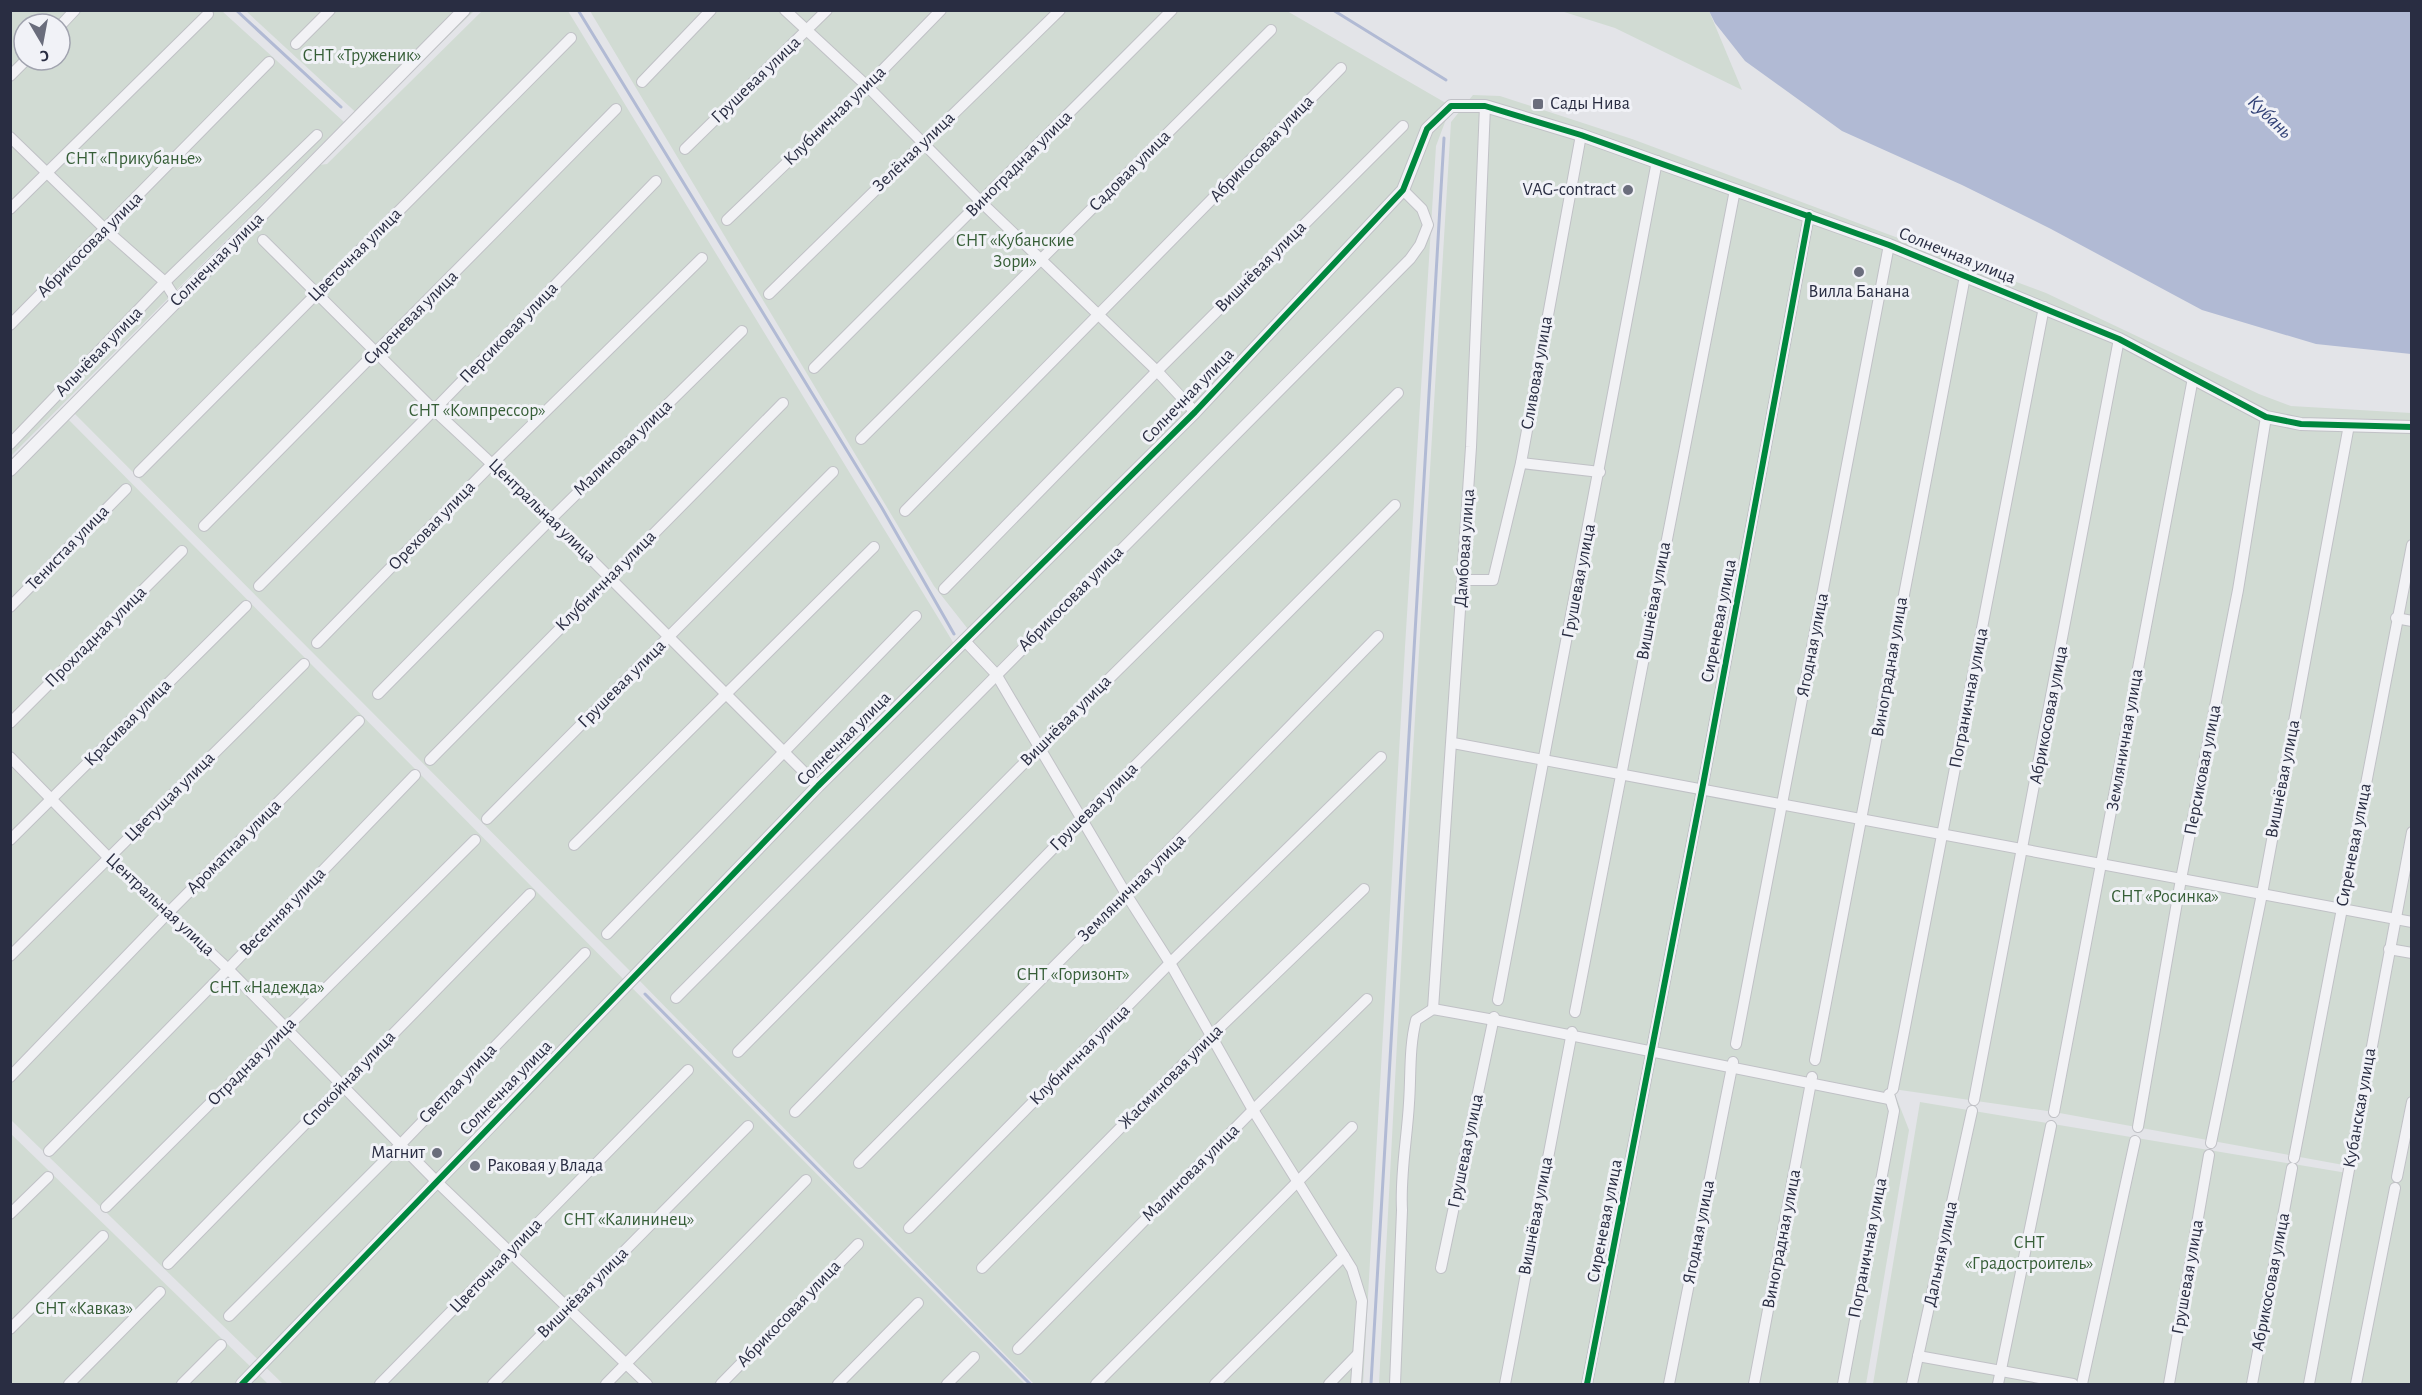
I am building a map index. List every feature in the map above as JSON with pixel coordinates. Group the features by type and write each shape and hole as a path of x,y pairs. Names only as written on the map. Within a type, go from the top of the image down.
{"street":[{"path":"296,44 330,10"},
{"name":"Солнечная улица","path":"10,470 464,10"},
{"path":"642,82 711,10"},
{"path":"785,10 806,32 867,86 981,202 1157,371 1195,412"},
{"name":"Грушевая улица","path":"685,149 827,10"},
{"name":"Клубничная улица","path":"727,220 867,86 941,10"},
{"name":"Зелёная улица","path":"769,294 1060,10"},
{"name":"Виноградная улица","path":"814,368 1172,10"},
{"path":"10,209 208,14"},
{"name":"Садовая улица","path":"861,439 1271,30"},
{"name":"Цветочная улица","path":"139,472 571,38"},
{"name":"Абрикосовая улица","path":"10,325 269,62"},
{"name":"Абрикосовая улица","path":"905,511 1341,68"},
{"name":"Солнечная улица","path":"242,1384 818,786 1195,412 1403,190 1427,129 1451,106 1485,106 1581,135 1889,245 2120,339 2266,417 2301,424 2412,427"},
{"name":"Дамбовая улица","path":"1433,1009 1471,447 1485,106"},
{"name":"Сиреневая улица","path":"204,526 616,109"},
{"name":"Вишнёвая улица","path":"944,590 1157,371 1403,126"},
{"name":"Алычёвая улица","path":"10,444 165,282 317,135"},
{"name":"Сливовая улица","path":"1463,579 1493,580 1521,463 1581,135"},
{"path":"10,137 48,171 106,230 165,282 177,301"},
{"name":"Грушевая улица","path":"1498,1000 1600,472 1657,161"},
{"name":"Персиковая улица","path":"260,586 656,181"},
{"name":"Абрикосовая улица","path":"676,998 1410,259 1420,245 1428,225 1422,209 1403,190"},
{"name":"Вишнёвая улица","path":"1575,1012 1735,190"},
{"name":"Сиреневая улица","path":"1587,1384 1702,790 1809,215"},
{"name":"Центральная улица","path":"263,240 376,354 493,463 610,577 818,786"},
{"name":"Ягодная улица","path":"1736,1044 1889,245"},
{"name":"Ореховая улица","path":"317,643 493,463 702,258"},
{"name":"Виноградная улица","path":"1815,1059 1965,276"},
{"name":"Пограничная улица","path":"1844,1384 1894,1111 1890,1093 1943,834 2044,307"},
{"name":"Малиновая улица","path":"378,694 742,331"},
{"name":"Абрикосовая улица","path":"1974,1100 2120,339"},
{"name":"Земляничная улица","path":"2055,1107 2193,378"},
{"name":"Вишнёвая улица","path":"738,1052 1039,748 1398,393"},
{"name":"Клубничная улица","path":"430,760 783,403"},
{"name":"Персиковая улица","path":"2138,1125 2181,879 2238,590 2266,417"},
{"name":"Вишнёвая улица","path":"2212,1137 2262,894 2349,425"},
{"path":"1521,463 1600,472"},
{"name":"Грушевая улица","path":"487,819 833,472"},
{"name":"Тенистая улица","path":"10,608 126,489"},
{"name":"Грушевая улица","path":"795,1112 1082,819 1395,505"},
{"name":"Сиреневая улица","path":"2293,1163 2396,618 2412,545"},
{"path":"574,845 874,547"},
{"name":"Прохладная улица","path":"10,723 182,551"},
{"name":"Красивая улица","path":"10,840 246,606"},
{"path":"607,934 916,616"},
{"path":"2396,618 2412,621"},
{"name":"Земляничная улица","path":"859,1163 1378,636"},
{"path":"964,640 996,674 1126,894 1170,963 1253,1110 1352,1269 1362,1301 1356,1384"},
{"name":"Цветущая улица","path":"10,956 304,664"},
{"name":"Ароматная улица","path":"10,1077 169,912 359,721"},
{"path":"1452,743 2412,922"},
{"name":"Центральная улица","path":"10,757 108,857 228,969 436,1181 647,1384"},
{"name":"Клубничная улица","path":"909,1228 1170,963 1380,757"},
{"name":"Весенняя улица","path":"49,1151 415,775"},
{"name":"Кубанская улица","path":"2308,1384 2412,832"},
{"name":"Отрадная улица","path":"106,1208 475,840"},
{"name":"Жасминовая улица","path":"982,1268 1212,1035 1364,889"},
{"name":"Спокойная улица","path":"168,1264 530,894"},
{"path":"2389,950 2412,953"},
{"name":"Светлая улица","path":"229,1316 401,1144 585,953"},
{"name":"Малиновая улица","path":"1018,1349 1253,1110 1366,999"},
{"path":"1395,1384 1402,1210 1400,1181 1409,1106 1412,1041 1416,1020 1433,1009 1494,1018 1652,1051 1733,1064 1811,1084 1890,1093"},
{"name":"Грушевая улица","path":"1441,1268 1494,1018"},
{"name":"Вишнёвая улица","path":"1505,1384 1571,1034"},
{"name":"Ягодная улица","path":"1669,1384 1733,1064"},
{"name":"Цветочная улица","path":"380,1384 688,1070"},
{"name":"Виноградная улица","path":"1754,1384 1811,1084"},
{"name":"Дальняя улица","path":"1912,1384 1974,1100"},
{"path":"2356,1384 2412,1102"},
{"name":"Вишнёвая улица","path":"493,1384 748,1126"},
{"path":"1998,1384 2051,1126"},
{"path":"1096,1384 1352,1127"},
{"path":"2082,1384 2134,1145"},
{"name":"Грушевая улица","path":"2169,1384 2209,1155"},
{"name":"Абрикосовая улица","path":"2252,1384 2293,1163"},
{"path":"10,1214 48,1177"},
{"path":"606,1384 806,1180"},
{"path":"10,1329 103,1236"},
{"name":"Абрикосовая улица","path":"721,1384 858,1244"},
{"path":"1215,1384 1344,1256"},
{"path":"69,1384 160,1292"},
{"path":"838,1384 918,1303"},
{"path":"182,1384 221,1345"},
{"path":"1329,1384 1358,1354"},
{"path":"1918,1356 2073,1384"},
{"path":"947,1384 974,1357"}],"green space":[{"name":"СНТ «Прикубанье»","path":"11,11 222,11 344,122 11,456"},
{"name":"СНТ «Труженик»","path":"246,11 474,11 363,119"},
{"path":"482,11 568,11 956,647 971,633 934,586 590,11 1287,11 1451,106 1436,146 1363,1384 1034,1384 635,976 67,406 304,167 327,164"},
{"path":"1561,11 1709,11 1742,90 1615,28"},
{"name":"СНТ «Росинка»","path":"1473,95 1500,96 1632,139 2046,293 2259,394 2291,406 2411,413 2411,832 2349,1166 2054,1112 1893,1089 1909,1130 1866,1384 1379,1384 1408,834 1451,122"},
{"name":"СНТ «Надежда»","path":"62,413 1025,1384 283,1384 11,1120 10,465"},
{"name":"СНТ «Градостроитель»","path":"2411,862 2411,1384 1873,1384 1920,1102 2353,1174"},
{"name":"СНТ «Кавказ»","path":"10,1133 255,1371 268,1384 11,1384"}],"water":[{"name":"Кубань","path":"1709,11 2411,11 2411,354 2316,344 2202,310 2051,229 1962,185 1842,131 1745,61 1715,23"}],"waterway":[{"path":"236,10 341,107"},
{"path":"578,10 882,508 954,634"},
{"path":"1333,10 1446,80"},
{"path":"1371,1384 1444,138"},
{"path":"645,994 1030,1384"}],"cycle path":[{"path":"242,1384 818,786 1195,412 1403,190 1427,129 1451,106 1485,106 1581,135 1889,245 2119,339 2266,417 2301,424 2412,427"},
{"path":"1587,1384 1702,790 1809,215"}],"place":[{"name":"Сады Нива","path":"1538,104"},
{"name":"VAG-contract","path":"1628,190"},
{"name":"Вилла Банана","path":"1859,272"},
{"name":"Магнит","path":"437,1153"},
{"name":"Раковая у Влада","path":"475,1166"}],"park label":[{"name":"СНТ «Кубанские Зори»","path":"1015,251"},
{"name":"СНТ «Компрессор»","path":"477,411"},
{"name":"СНТ «Горизонт»","path":"1073,975"},
{"name":"СНТ «Калининец»","path":"629,1220"}]}
